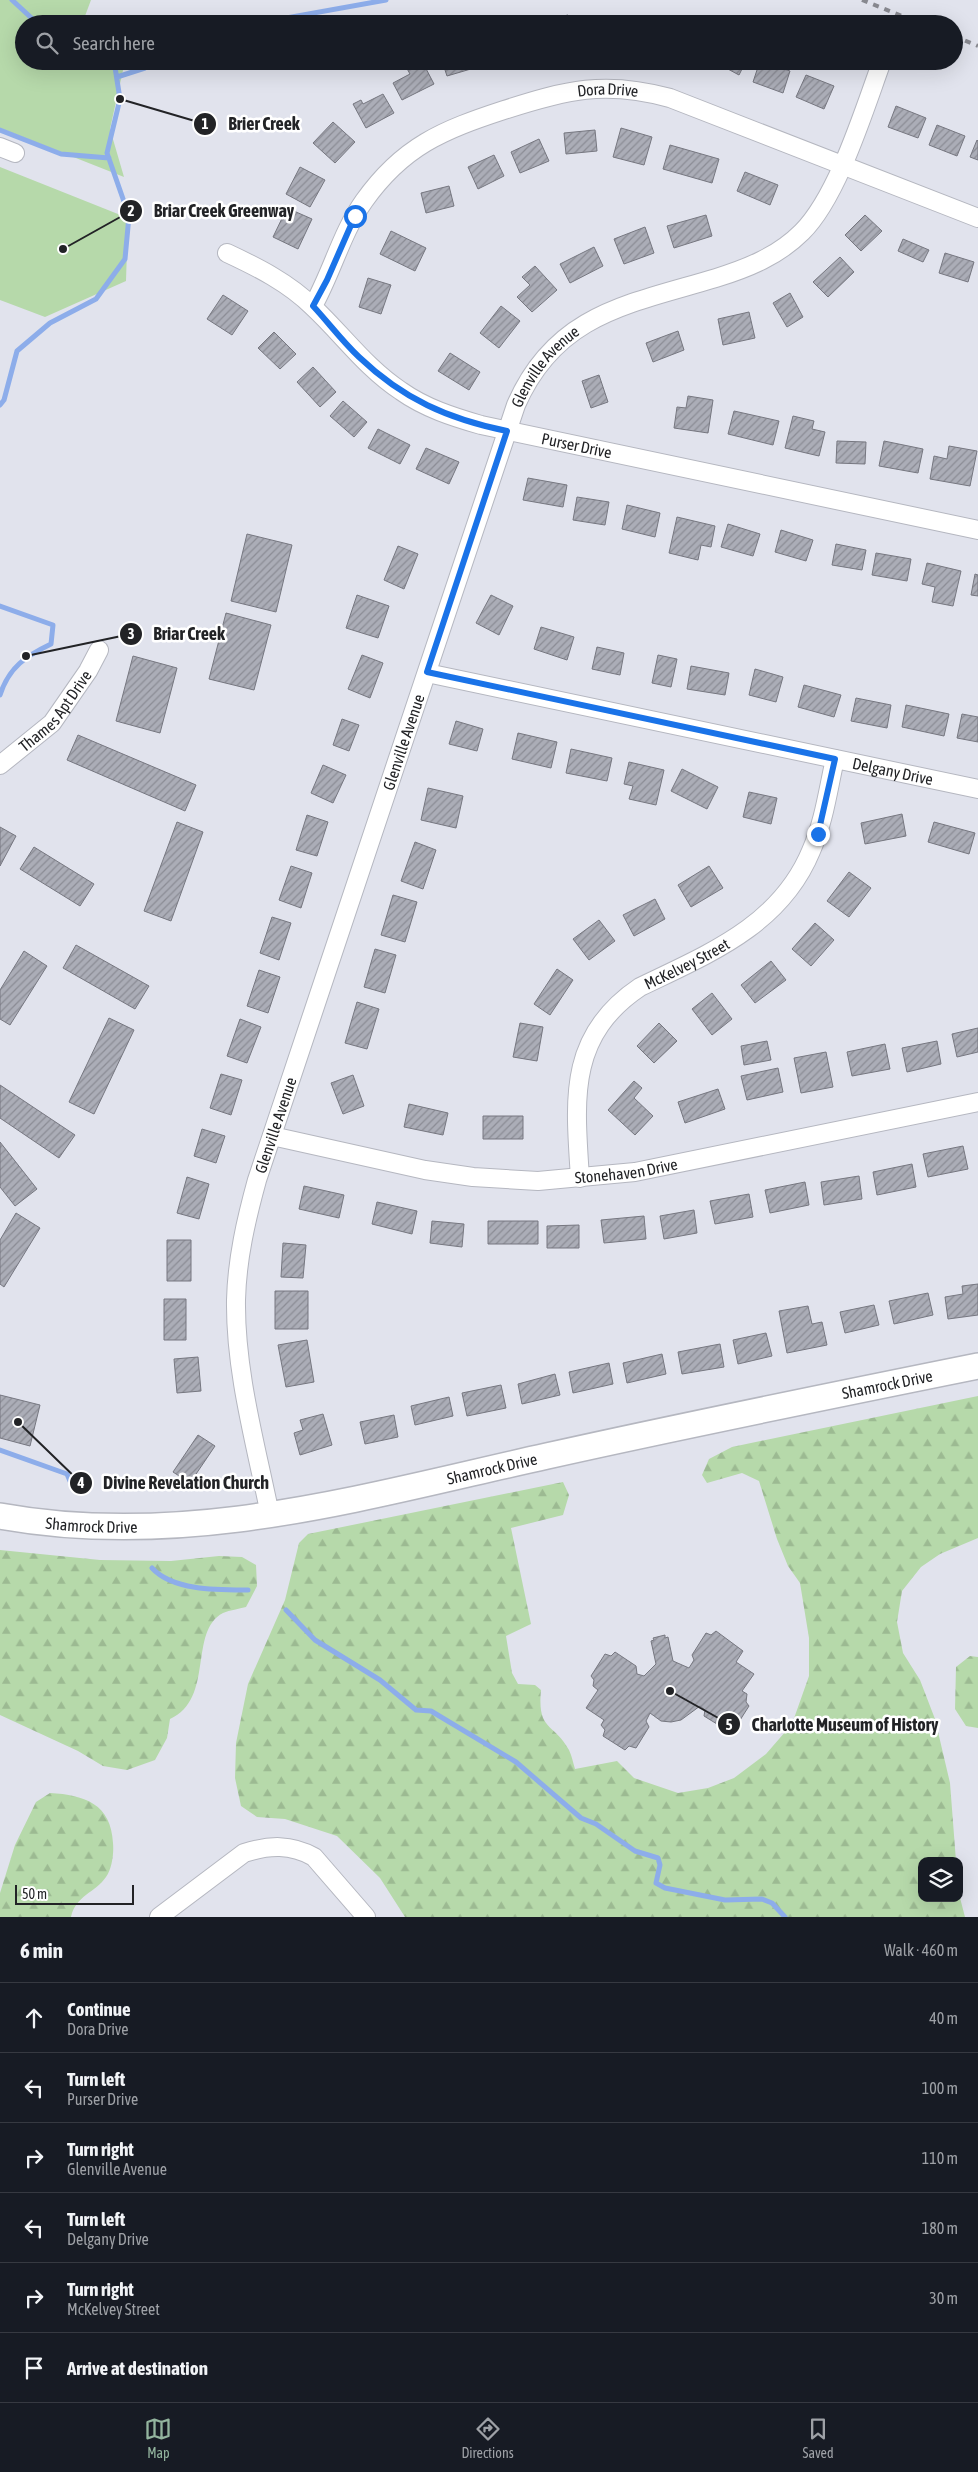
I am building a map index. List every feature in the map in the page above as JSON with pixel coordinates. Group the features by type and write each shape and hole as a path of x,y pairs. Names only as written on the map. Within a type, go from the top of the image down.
{"street":[{"name":"Glenville Avenue","path":"270,1515 242,1373 236,1301 243,1236 255,1189 272,1136 516,404 531,375 548,353 568,334 603,313 740,270 768,258 790,242 813,220 825,203 879,70"},
{"name":"Dora Drive","path":"313,306 327,280 355,216 375,186 403,158 421,144 452,127 550,95 584,88 616,87 646,91 670,98 978,218"},
{"name":"Purser Drive","path":"226,253 256,266 297,293 313,306 358,356 405,394 453,417 507,431 978,530"},
{"name":"Thames Apt Drive","path":"0,765 52,724 99,650"},
{"name":"Delgany Drive","path":"427,672 978,789"},
{"name":"McKelvey Street","path":"580,1178 576,1110 578,1078 584,1051 598,1027 615,1006 634,991 728,944 756,924 770,910 791,885 811,853 823,817 835,759"},
{"name":"Stonehaven Drive","path":"272,1136 425,1170 473,1177 538,1181 635,1172 978,1102"},
{"name":"Shamrock Drive","path":"0,1516 60,1524 131,1527 178,1526 270,1515 978,1366"},
{"path":"159,1917 244,1853 260,1848 277,1846 303,1850 314,1857 366,1917"}],"green space":[{"path":"0,0 91,0 85,15 15,15 15,70 123,70 110,129 124,177 0,128"},
{"path":"0,167 128,218 126,281 45,317 0,300"},
{"path":"978,1396 978,1538 940,1554 921,1567 902,1591 897,1622 903,1653 920,1680 935,1719 950,1783 956,1857 918,1857 918,1902 961,1902 965,1917 405,1917 380,1878 337,1836 285,1819 257,1817 241,1806 235,1778 236,1743 248,1684 285,1600 299,1543 308,1534 563,1482 569,1495 563,1515 511,1528 531,1624 506,1636 512,1673 518,1684 535,1685 541,1690 540,1703 544,1720 569,1750 575,1769 617,1761 634,1778 678,1793 708,1788 734,1778 766,1754 792,1724 809,1676 809,1638 800,1583 788,1566 777,1539 759,1481 742,1473 707,1483 702,1475 709,1459 732,1447"},
{"path":"0,1550 100,1560 171,1561 219,1556 242,1557 256,1565 257,1586 246,1607 223,1613 213,1622 206,1634 192,1697 184,1709 170,1719 167,1738 155,1760 127,1770 103,1766 78,1751 0,1715"},
{"path":"970,1656 978,1657 978,1728 966,1726 955,1709 956,1667"},
{"path":"50,1793 85,1799 101,1811 107,1819 113,1843 110,1870 102,1882 81,1899 73,1910 71,1917 0,1917 0,1893 15,1845 36,1802"}],"building":[{"path":"408,70 427,70 434,84 402,100 393,83 410,74"},
{"path":"445,70 467,70 447,76"},
{"path":"730,70 742,70 739,75"},
{"path":"757,70 790,71 783,93 753,82"},
{"path":"806,75 834,86 824,109 796,97"},
{"path":"383,94 394,113 366,128 353,104 361,100 363,104"},
{"path":"896,106 926,118 918,138 888,127"},
{"path":"333,122 355,142 335,163 313,143"},
{"path":"937,125 965,136 957,156 929,145"},
{"path":"621,128 652,137 644,165 613,157"},
{"path":"595,130 597,151 566,154 564,133"},
{"path":"539,139 549,161 520,173 511,152"},
{"path":"978,141 978,160 970,157"},
{"path":"670,145 719,159 712,183 663,169"},
{"path":"494,155 504,176 478,189 468,167"},
{"path":"300,167 325,180 310,207 286,194"},
{"path":"745,172 778,185 770,205 737,191"},
{"path":"449,186 454,206 426,213 421,193"},
{"path":"287,208 312,219 298,249 273,237"},
{"path":"706,215 712,236 674,248 667,226"},
{"path":"865,215 882,231 861,251 845,235"},
{"path":"645,227 654,253 624,264 614,239"},
{"path":"391,231 426,248 415,271 380,254"},
{"path":"903,239 929,250 923,262 898,251"},
{"path":"594,247 603,266 570,283 560,264"},
{"path":"945,253 974,262 968,282 939,273"},
{"path":"840,257 854,272 828,297 813,282"},
{"path":"535,266 557,290 532,312 517,297 530,285 522,277"},
{"path":"368,278 391,285 381,314 359,307"},
{"path":"790,293 803,317 787,327 773,303"},
{"path":"223,295 248,311 232,335 207,319"},
{"path":"501,306 520,321 499,348 480,333"},
{"path":"749,312 755,338 723,345 718,319"},
{"path":"678,331 684,350 653,362 646,343"},
{"path":"274,332 296,354 280,369 258,348"},
{"path":"450,353 480,372 469,390 438,371"},
{"path":"313,367 336,392 320,407 297,382"},
{"path":"599,375 608,402 591,408 582,381"},
{"path":"688,396 713,400 708,433 674,428 677,407 686,408"},
{"path":"343,401 367,422 354,437 330,416"},
{"path":"734,411 779,421 773,445 728,434"},
{"path":"793,416 814,421 812,429 825,432 819,456 785,448"},
{"path":"378,429 410,445 400,464 368,448"},
{"path":"837,441 866,442 865,464 836,463"},
{"path":"884,441 923,449 918,473 879,466"},
{"path":"949,446 977,451 970,486 930,479 934,456 947,459"},
{"path":"426,448 459,462 449,484 416,469"},
{"path":"528,478 567,485 563,507 523,500"},
{"path":"577,497 609,502 605,525 573,520"},
{"path":"627,505 660,513 655,537 622,529"},
{"path":"677,517 715,526 711,547 701,545 698,560 669,553"},
{"path":"728,524 760,534 753,556 721,547"},
{"path":"781,530 813,540 806,561 775,552"},
{"path":"247,534 292,545 276,612 231,601"},
{"path":"836,544 866,550 862,570 832,565"},
{"path":"398,546 418,554 404,589 384,580"},
{"path":"876,553 911,559 907,581 872,575"},
{"path":"927,563 961,571 953,606 932,602 935,587 922,584"},
{"path":"975,574 978,575 978,596 971,595"},
{"path":"357,595 389,606 378,638 346,628"},
{"path":"491,595 513,606 499,635 476,623"},
{"path":"226,613 271,625 254,690 209,679"},
{"path":"541,627 574,637 567,660 534,649"},
{"path":"597,647 624,653 620,675 592,669"},
{"path":"362,655 383,663 370,698 348,689"},
{"path":"658,655 677,659 671,687 652,683"},
{"path":"133,656 177,668 160,733 116,721"},
{"path":"691,666 729,673 725,695 687,689"},
{"path":"755,669 783,677 776,702 749,695"},
{"path":"804,685 841,695 834,717 798,707"},
{"path":"856,698 891,705 887,728 851,721"},
{"path":"906,705 949,714 944,736 902,727"},
{"path":"962,714 978,717 978,742 957,738"},
{"path":"342,719 359,725 349,751 333,745"},
{"path":"456,721 483,729 477,751 449,744"},
{"path":"518,733 557,742 551,768 512,759"},
{"path":"78,735 196,785 185,811 67,760"},
{"path":"571,749 612,758 607,781 566,773"},
{"path":"629,762 664,770 656,805 629,799 633,786 624,784"},
{"path":"323,765 346,775 333,803 311,793"},
{"path":"682,769 718,787 707,809 671,791"},
{"path":"428,788 463,796 456,828 421,820"},
{"path":"749,792 777,798 771,824 743,817"},
{"path":"902,814 906,836 865,844 861,823"},
{"path":"307,815 328,822 317,856 296,850"},
{"path":"177,822 203,832 171,921 144,911"},
{"path":"934,822 975,833 969,854 928,842"},
{"path":"0,827 16,836 0,866"},
{"path":"415,842 436,850 423,889 401,881"},
{"path":"34,847 94,884 80,906 20,869"},
{"path":"291,866 312,873 301,908 279,900"},
{"path":"709,866 723,888 691,907 678,885"},
{"path":"849,872 871,888 849,917 827,901"},
{"path":"393,895 417,902 405,942 381,935"},
{"path":"655,899 665,919 634,936 623,915"},
{"path":"272,917 291,923 279,960 260,953"},
{"path":"599,920 615,941 589,960 573,939"},
{"path":"815,923 834,940 811,966 792,949"},
{"path":"76,945 149,986 135,1009 63,968"},
{"path":"375,949 396,955 385,993 364,987"},
{"path":"24,951 47,966 10,1025 0,1019 0,990"},
{"path":"771,961 786,980 755,1003 741,985"},
{"path":"557,969 573,980 550,1015 534,1004"},
{"path":"259,970 280,977 268,1013 247,1006"},
{"path":"712,993 732,1019 712,1035 692,1009"},
{"path":"357,1002 379,1009 367,1049 345,1043"},
{"path":"109,1018 134,1030 94,1114 69,1102"},
{"path":"240,1019 261,1027 247,1063 227,1056"},
{"path":"520,1023 543,1027 537,1061 513,1057"},
{"path":"659,1023 677,1041 654,1063 637,1046"},
{"path":"978,1028 978,1052 957,1057 952,1034"},
{"path":"767,1041 771,1060 744,1065 741,1046"},
{"path":"937,1041 941,1064 907,1072 902,1048"},
{"path":"885,1044 890,1069 852,1076 847,1052"},
{"path":"826,1052 833,1087 801,1093 794,1058"},
{"path":"778,1068 783,1092 747,1100 741,1076"},
{"path":"221,1074 242,1080 231,1115 210,1108"},
{"path":"353,1075 364,1106 343,1114 331,1083"},
{"path":"634,1081 642,1088 634,1098 653,1116 635,1135 608,1110"},
{"path":"0,1085 75,1135 59,1158 0,1118"},
{"path":"718,1089 725,1109 685,1123 678,1102"},
{"path":"409,1104 448,1113 443,1135 404,1127"},
{"path":"483,1116 523,1116 523,1139 483,1139"},
{"path":"202,1129 225,1136 216,1163 194,1156"},
{"path":"0,1142 37,1189 15,1206 0,1187"},
{"path":"963,1146 968,1169 928,1177 923,1154"},
{"path":"912,1164 916,1187 877,1195 873,1172"},
{"path":"859,1176 862,1199 824,1205 821,1182"},
{"path":"187,1177 209,1184 199,1219 177,1213"},
{"path":"805,1182 809,1205 770,1213 765,1190"},
{"path":"304,1186 344,1195 339,1218 299,1209"},
{"path":"749,1194 753,1217 715,1224 710,1201"},
{"path":"377,1202 417,1211 412,1234 372,1224"},
{"path":"694,1210 697,1233 664,1239 660,1216"},
{"path":"16,1213 40,1228 4,1287 0,1284 0,1240"},
{"path":"644,1216 646,1239 604,1243 601,1220"},
{"path":"432,1221 464,1224 462,1247 430,1243"},
{"path":"488,1221 538,1221 538,1244 488,1244"},
{"path":"579,1225 579,1248 547,1248 547,1226"},
{"path":"167,1240 191,1240 191,1281 167,1281"},
{"path":"283,1243 306,1245 303,1278 281,1277"},
{"path":"978,1284 978,1315 948,1319 945,1297 963,1294 962,1286"},
{"path":"275,1291 308,1291 308,1329 275,1329"},
{"path":"928,1293 933,1315 894,1324 889,1301"},
{"path":"164,1299 186,1299 186,1340 164,1340"},
{"path":"874,1305 879,1325 845,1333 840,1312"},
{"path":"808,1306 812,1324 822,1322 827,1345 787,1353 779,1311"},
{"path":"766,1333 772,1356 738,1364 733,1340"},
{"path":"307,1340 314,1382 286,1387 278,1345"},
{"path":"720,1344 724,1367 682,1374 678,1352"},
{"path":"662,1354 666,1374 627,1383 623,1363"},
{"path":"198,1357 201,1391 177,1393 174,1359"},
{"path":"609,1363 613,1384 573,1393 569,1372"},
{"path":"555,1374 560,1395 522,1404 518,1384"},
{"path":"501,1385 506,1408 467,1416 462,1393"},
{"path":"0,1395 40,1405 30,1446 0,1438"},
{"path":"449,1397 453,1416 415,1425 411,1406"},
{"path":"323,1414 332,1445 300,1455 294,1433 303,1430 300,1420"},
{"path":"394,1415 398,1437 365,1444 360,1422"},
{"path":"198,1435 215,1446 190,1483 173,1472"},
{"path":"716,1631 743,1651 736,1662 754,1674 742,1691 747,1694 746,1702 749,1706 735,1728 730,1726 725,1729 704,1716 705,1710 700,1706 681,1720 671,1722 661,1721 650,1713 646,1721 649,1727 636,1748 629,1746 625,1750 603,1736 605,1730 601,1725 604,1720 586,1708 598,1690 593,1686 594,1680 591,1676 605,1654 611,1656 615,1652 636,1666 637,1674 644,1676 656,1664 651,1641 654,1640 653,1638 665,1635 665,1638 668,1637 673,1661 689,1668 694,1660 692,1655 706,1633 711,1635"}],"waterway":[{"path":"12,0 28,15"},
{"path":"303,15 386,0"},
{"path":"0,405 4,400 17,351 50,323 96,299 125,259 129,216 107,153 120,99 115,70"},
{"path":"117,77 139,70"},
{"path":"0,130 61,154 109,158"},
{"path":"0,606 53,625 51,644 26,658 8,677 0,695"},
{"path":"0,1450 67,1474 73,1488"},
{"path":"152,1568 161,1576 172,1581 197,1588 248,1590"},
{"path":"286,1610 315,1640 380,1680 416,1710 431,1711 516,1762 581,1818 596,1824 635,1851 658,1858 660,1865 656,1883 665,1888 725,1900 762,1899 772,1903 785,1917"}],"railway":[{"path":"862,0 900,15"},
{"path":"963,40 978,46"}],"place":[{"name":"Brier Creek","path":"120,99"},
{"name":"Briar Creek Greenway","path":"63,249"},
{"name":"Briar Creek","path":"26,656"},
{"name":"Divine Revelation Church","path":"18,1422"},
{"name":"Charlotte Museum of History","path":"670,1691"}],"route":[{"path":"355,216 346,232 327,280 313,306 358,356 411,398 453,417 507,431 427,672 835,759 818,834"}]}
